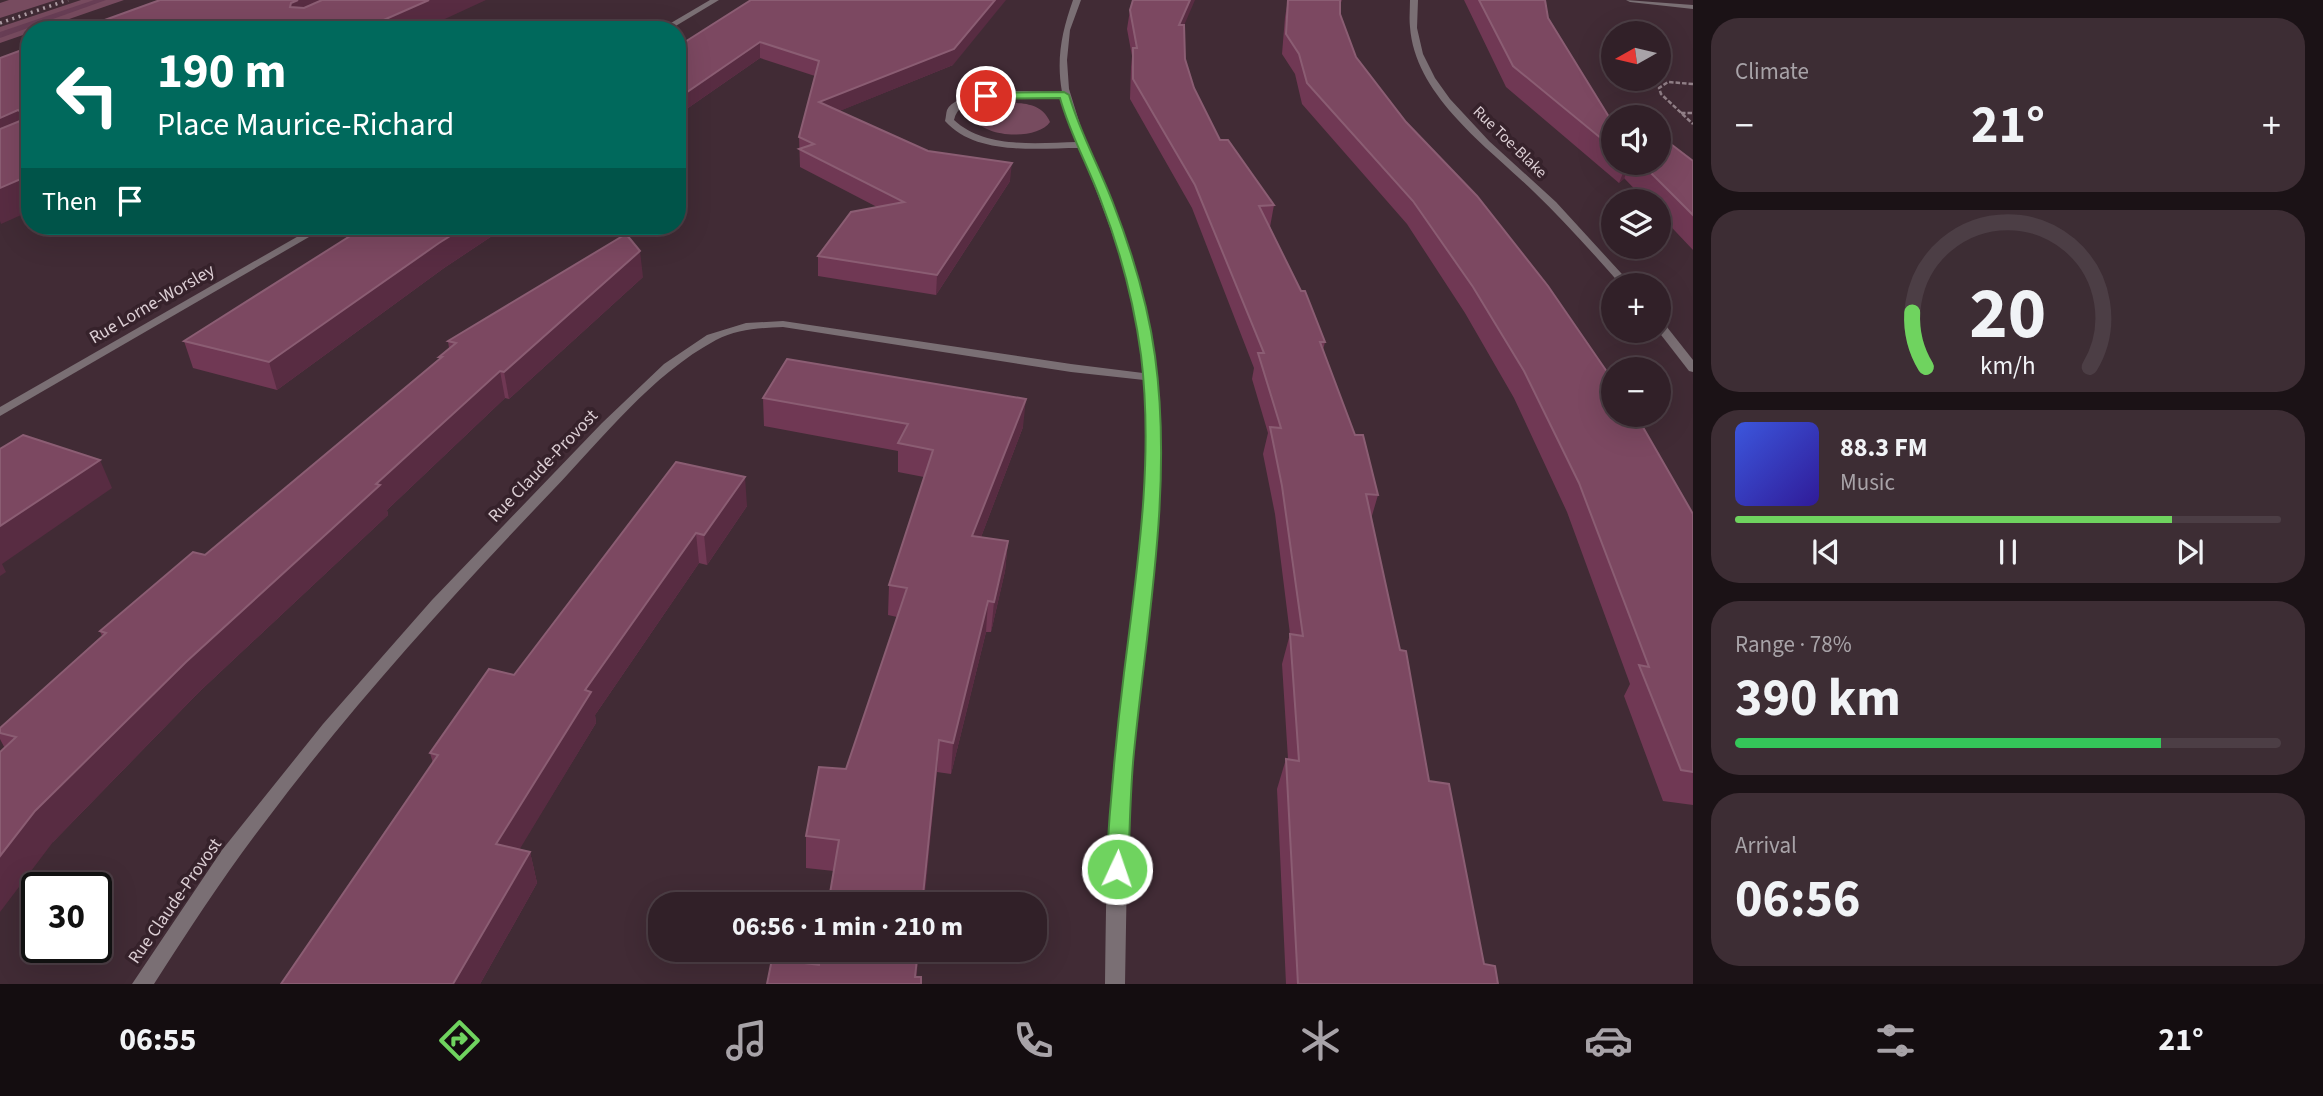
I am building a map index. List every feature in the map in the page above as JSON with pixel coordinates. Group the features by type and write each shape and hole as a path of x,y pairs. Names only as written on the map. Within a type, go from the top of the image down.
{"street":[{"path":"679,21 715,0"},
{"path":"1077,0 1065,43 1064,95 1128,258 1144,330 1152,407 1150,533 1120,800 1115,984"},
{"name":"Rue Toe-Blake","path":"1414,0 1412,23 1416,47 1441,92 1483,140 1543,195 1616,273"},
{"path":"1630,0 1693,7"},
{"path":"1064,95 974,98 955,105 950,110 949,121 961,132 982,139 1082,145"},
{"name":"Rue Lorne-Worsley","path":"0,412 307,235"},
{"name":"Rue Claude-Provost","path":"142,984 260,814 366,685 566,468 664,373 712,338 746,326 795,325 1071,368 1149,377"},
{"path":"1671,340 1693,368"}],"path":[{"path":"1693,84 1668,82 1659,88 1693,124"},
{"path":"1681,113 1693,113"}],"shaded area":[{"path":"9,0 56,0 0,18 0,3"},
{"path":"81,0 124,0 63,21 21,21 21,36 0,43 0,27"},
{"path":"997,103 1034,106 1046,115 1050,122 1034,132 997,133 978,123 973,116 976,111"}],"building":[{"path":"160,0 298,0 291,3 290,7 304,8 322,0 429,0 381,21 102,21"},
{"path":"751,0 995,0 954,49 819,102 928,151 1012,163 937,275 818,256 851,212 904,202 799,149 814,144 799,137 819,61 760,42 687,92 686,41"},
{"path":"1133,0 1190,0 1179,25 1184,25 1185,59 1194,88 1220,140 1228,140 1274,205 1259,206 1301,291 1305,291 1325,342 1320,342 1355,435 1363,435 1378,495 1366,494 1400,650 1406,651 1429,781 1449,784 1484,964 1495,966 1498,984 1298,984 1286,759 1299,761 1290,634 1303,636 1282,486 1270,427 1281,428 1258,353 1264,353 1195,185 1133,79 1133,48 1137,48 1130,10"},
{"path":"1288,0 1340,0 1340,14 1356,57 1406,122 1477,196 1548,286 1601,363 1601,427 1643,427 1693,514 1693,772 1681,770 1639,665 1649,667 1579,483 1524,371 1473,287 1413,201 1307,83 1299,54 1286,34"},
{"path":"1479,0 1545,0 1548,18 1602,105 1601,138 1513,66"},
{"path":"21,50 21,112 18,110 0,118 0,58"},
{"path":"21,117 21,179 0,188 0,129 20,121"},
{"path":"1671,144 1693,161 1693,215 1671,193 1671,189 1667,189 1653,175 1671,175"},
{"path":"352,235 452,235 269,362 184,341"},
{"path":"624,235 640,251 504,372 500,371 186,662 35,811 0,856 0,752 16,737 0,733 0,728 106,633 100,631 193,552 205,555 456,343 448,341"},
{"path":"787,359 1026,399 972,536 1008,541 994,602 988,601 953,743 939,740 923,892 830,892 839,840 806,836 819,767 846,769 907,588 889,585 933,450 898,443 908,424 763,398"},
{"path":"23,435 100,460 0,526 0,449"},
{"path":"676,462 745,477 704,535 696,533 585,690 591,692 496,844 530,852 453,984 281,984 438,755 430,753 489,669 514,675"},
{"path":"771,962 819,965 819,962 917,962 915,977 921,977 921,984 767,984"}],"waterway":[{"path":"41,21 102,0"},
{"path":"0,35 21,28"}],"railway":[{"path":"0,23 68,0"}],"route":[{"path":"986,96 1064,95 1072,123 1107,200 1128,258 1148,355 1152,407 1150,533 1124,756 1117,869"}]}
